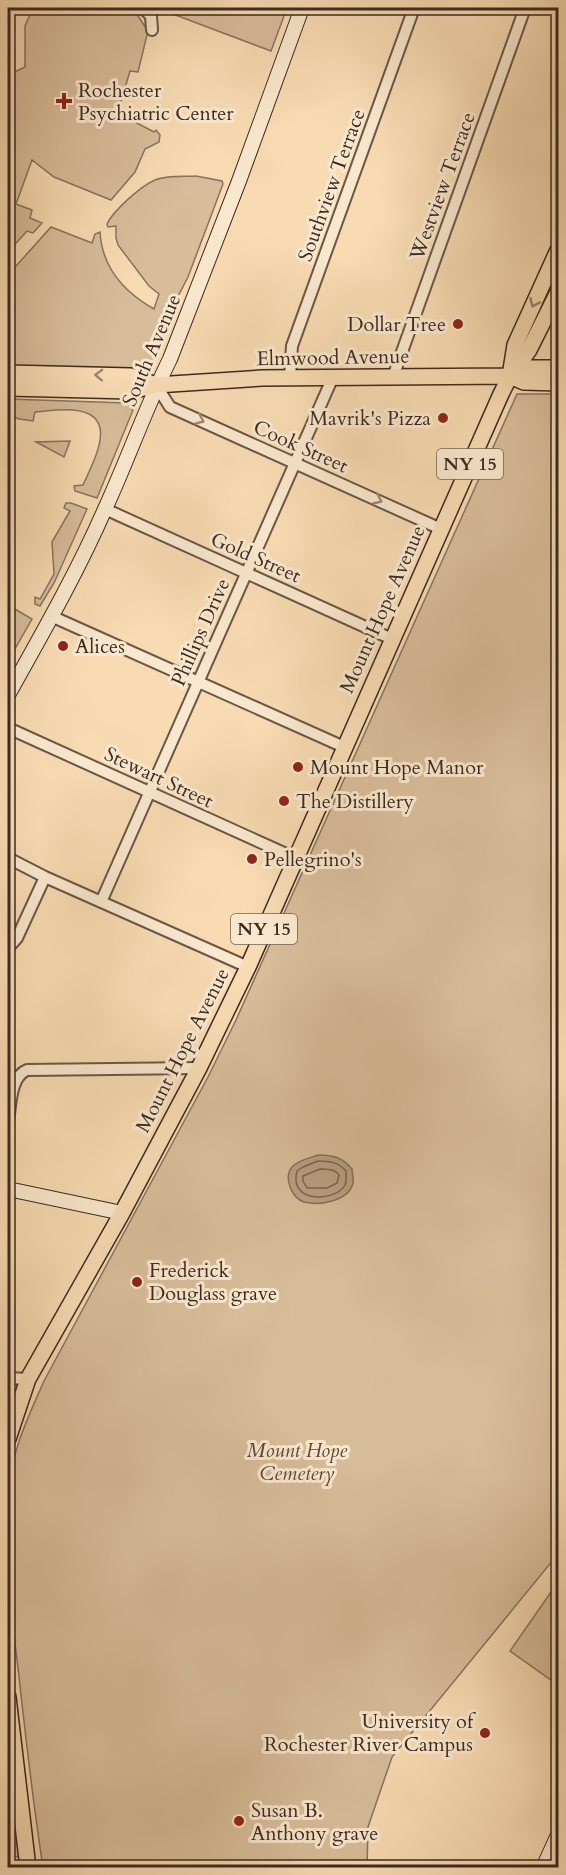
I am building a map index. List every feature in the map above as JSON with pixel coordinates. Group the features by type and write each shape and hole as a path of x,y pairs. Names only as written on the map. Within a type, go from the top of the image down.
{"main road":[{"name":"South Avenue","path":"8,695 74,575 105,509 156,385 170,358 239,181 302,8"},
{"name":"Mount Hope Avenue","path":"510,376 517,340 558,250"},
{"name":"Mount Hope Avenue","path":"8,1439 28,1378 122,1213 199,1068 248,967 510,376 529,351 558,292"},
{"name":"Elmwood Avenue","path":"510,376 528,368 558,368"},
{"name":"Elmwood Avenue","path":"8,373 131,376 156,385"},
{"name":"Elmwood Avenue","path":"8,388 131,391 156,385 290,377 393,376 510,376 519,381 558,383"},
{"path":"8,1189 122,1213"},
{"path":"8,1697 14,1804 28,1868"},
{"path":"543,1868 558,1835"}],"street":[{"path":"142,8 151,16 152,30"},
{"name":"Southview Terrace","path":"290,377 292,346 414,8"},
{"name":"Westview Terrace","path":"393,376 525,8"},
{"name":"Phillips Drive","path":"101,902 333,377"},
{"name":"Cook Street","path":"156,385 170,407 441,529"},
{"name":"Gold Street","path":"105,509 392,639"},
{"path":"51,616 344,747"},
{"name":"Stewart Street","path":"8,728 295,858"},
{"path":"8,858 45,877 248,967"},
{"path":"8,948 17,938 45,877"},
{"path":"8,1121 18,1076 27,1070 199,1068"},
{"path":"8,1378 28,1378"}],"green space":[{"name":"Rochester Psychiatric Center","path":"33,8 128,8 134,10 148,31 138,72 130,71 119,108 131,120 154,132 156,130 160,135 159,142 145,149 135,172 111,200 54,177 32,160 16,204 32,210 30,218 42,223 33,233 27,231 8,252 8,75 25,67 25,26"},
{"path":"157,8 287,8 271,51"},
{"path":"196,176 222,181 223,184 188,277 172,308 154,359 144,365 141,371 8,367 8,275 51,227 92,243 95,234 100,232 105,256 116,277 133,295 154,309 159,294 149,286 118,245 116,226 108,227 107,224 127,200 153,181 168,177"},
{"name":"Mount Hope Cemetery","path":"517,394 558,394 558,1554 392,1757 368,1827 367,1867 43,1867 27,1748 7,1563 9,1479 16,1451 44,1381 208,1077 236,1020"},
{"path":"8,399 127,403 133,410 97,498 75,491 74,486 83,485 97,451 100,429 96,420 88,413 73,410 35,412 33,421 19,419 8,414"},
{"path":"70,441 64,457 36,442"},
{"path":"66,503 87,509 54,583 40,606 35,604 35,597 40,599 54,574 52,542 70,511 64,508"},
{"path":"8,605 32,619 8,661"},
{"path":"558,1582 558,1685 510,1651"},
{"path":"8,1750 20,1857 8,1856"}],"water":[{"path":"318,1155 333,1156 345,1162 352,1169 353,1183 346,1194 333,1201 304,1202 290,1187 289,1171 297,1163"}],"place":[{"name":"Rochester Psychiatric Center","path":"64,101"},
{"name":"Dollar Tree","path":"458,324"},
{"name":"Mavrik's Pizza","path":"443,418"},
{"name":"Alices","path":"63,646"},
{"name":"Mount Hope Manor","path":"298,767"},
{"name":"The Distillery","path":"284,801"},
{"name":"Pellegrino's","path":"252,859"},
{"name":"Frederick Douglass grave","path":"137,1282"},
{"name":"University of Rochester River Campus","path":"485,1733"},
{"name":"Susan B. Anthony grave","path":"239,1821"}]}
